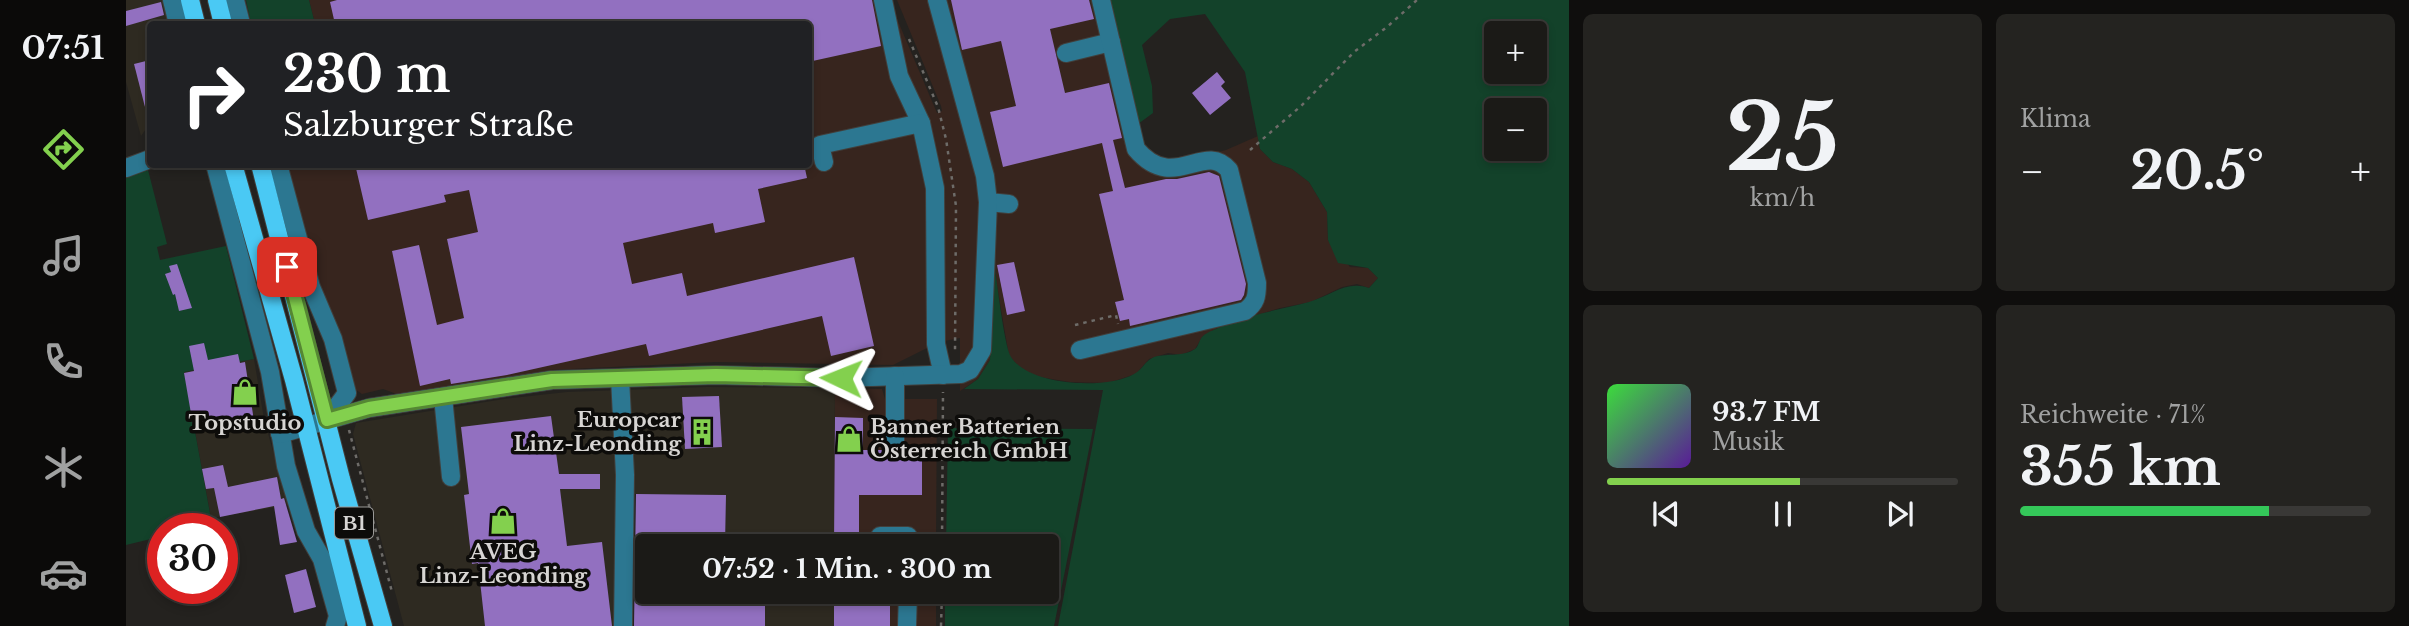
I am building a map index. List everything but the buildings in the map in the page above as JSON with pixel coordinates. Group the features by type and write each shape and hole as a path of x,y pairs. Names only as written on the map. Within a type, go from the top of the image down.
{"main road":[{"path":"190,0 195,21"},
{"path":"217,0 222,21"},
{"name":"B1","path":"234,168 295,380 357,626"},
{"name":"B1","path":"261,168 341,479 383,626"}],"street":[{"path":"172,0 177,21"},
{"path":"235,0 240,21"},
{"path":"883,0 899,76 921,123 934,188 936,344 943,375"},
{"path":"280,434 369,408 552,380 716,375 841,378 961,374 970,370 982,350 988,202 985,176 937,0"},
{"path":"1080,350 1245,311 1254,304 1257,296 1257,283 1229,170 1224,163 1216,160 1170,169 1158,167 1136,149 1101,0"},
{"path":"1066,53 1111,42"},
{"path":"824,162 820,145 921,123"},
{"path":"126,169 147,160"},
{"path":"216,168 270,372 286,466 303,522 322,559 338,616 335,626"},
{"path":"279,168 311,287 333,339 347,393 327,420"},
{"path":"988,202 1009,204"},
{"path":"895,376 895,444"},
{"path":"620,378 625,475 623,626"},
{"path":"443,397 451,477"},
{"path":"907,626 908,604"}],"path":[{"path":"1250,149 1301,106 1354,52 1417,0"},
{"path":"1075,326 1116,316"},
{"path":"942,534 943,375"},
{"path":"349,435 394,603"},
{"path":"941,626 942,604"}],"shaded area":[{"path":"126,0 165,0 170,21 147,21 147,127 141,136 126,82"},
{"path":"309,0 889,0 937,113 942,111 941,106 897,0 1108,0 1130,82 1140,139 1146,149 1155,156 1179,162 1226,150 1258,136 1260,149 1273,162 1292,169 1309,182 1327,212 1328,240 1350,267 1368,268 1378,278 1369,288 1357,284 1342,287 1311,302 1280,308 1224,325 1203,336 1195,349 1181,355 1168,353 1149,359 1136,374 1108,383 1070,382 1039,377 1022,370 1009,356 994,268 990,360 978,379 960,391 960,338 939,342 893,365 716,362 550,370 402,396 383,389 362,394 355,389 339,329 322,292 288,171 299,168 812,168 812,21 314,21"},
{"path":"254,359 264,419 288,505 238,513 210,513 184,372"},
{"name":"AVEG Linz-Leonding","path":"707,387 835,388 834,534 725,534 726,495 632,494 630,626 404,626 353,434 356,423 504,399 567,392"},
{"path":"835,388 882,389 885,399 937,399 936,534 834,534"},
{"path":"734,604 834,604 834,626 765,626"},
{"path":"834,604 936,604 936,626 834,626"}],"green space":[{"path":"246,0 309,0 314,21 250,21"},
{"path":"1108,0 1569,0 1569,626 1058,626 1103,390 964,389 978,379 990,360 994,263 1003,327 1011,357 1020,367 1034,374 1050,379 1088,383 1121,379 1137,372 1154,357 1191,351 1205,335 1233,322 1309,302 1346,287 1369,288 1378,278 1368,268 1338,263 1328,240 1327,212 1309,182 1292,169 1273,162 1260,149 1245,72 1205,14 1170,19 1142,45 1152,86 1153,113 1138,124 1130,82"},
{"path":"148,170 167,244 157,247 160,260 226,246 254,359 184,372 210,513 147,513 147,540 126,545 126,176"},
{"path":"948,428 1093,429 1059,601 1059,534 946,534"},
{"path":"945,604 1058,604 1054,626 945,626"}],"place":[{"name":"Topstudio","path":"245,392"},
{"name":"Europcar Linz-Leonding","path":"702,432"},
{"name":"Banner Batterien Österreich GmbH","path":"849,439"},
{"name":"AVEG Linz-Leonding","path":"503,521"}],"route":[{"path":"287,267 327,420 369,408 552,380 716,375 841,378"}]}
